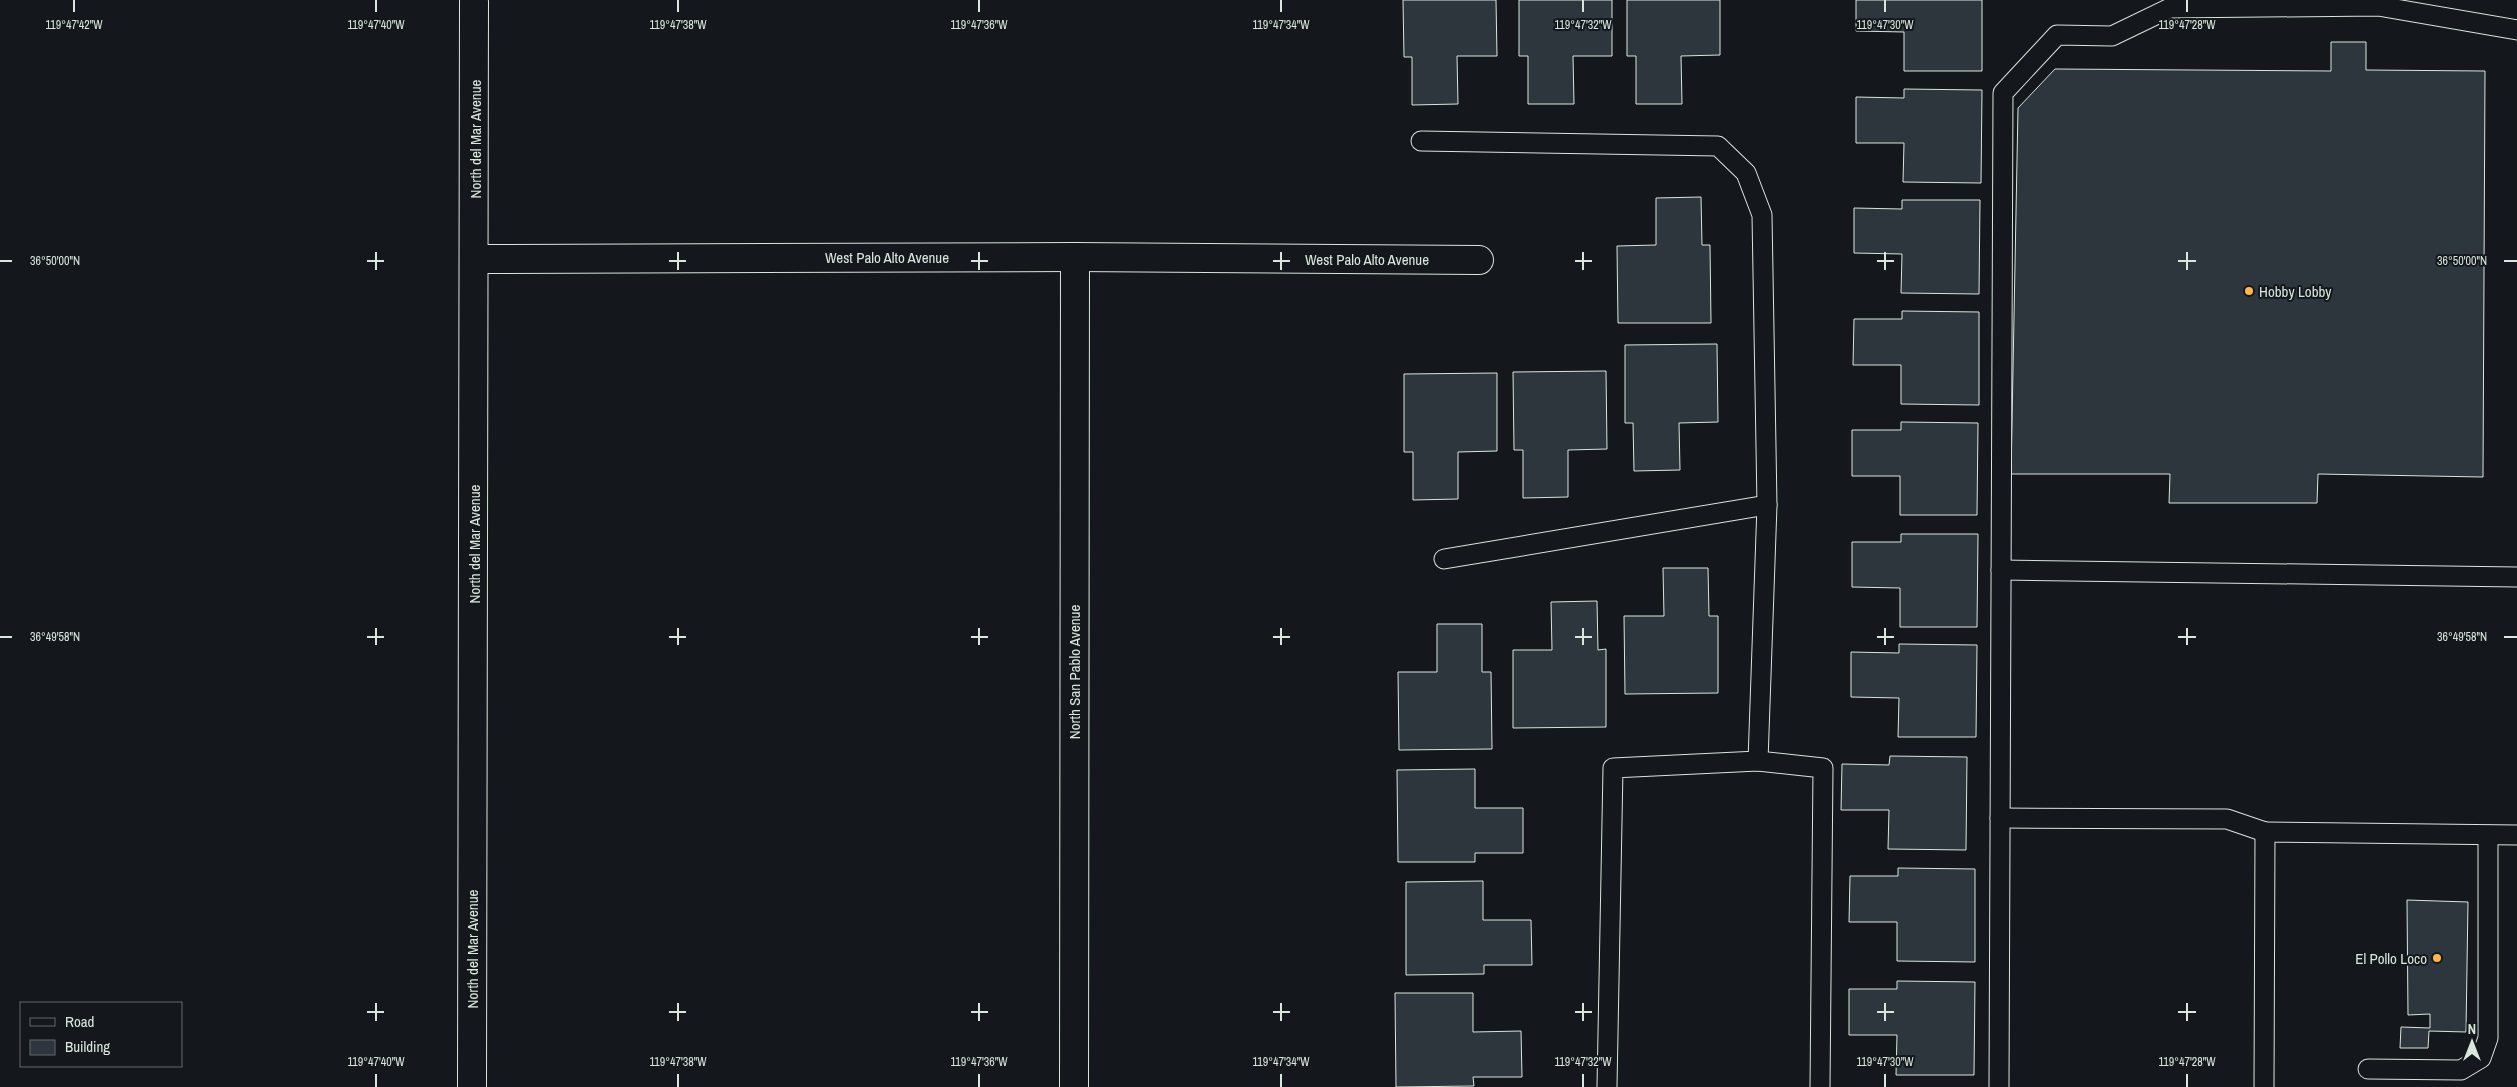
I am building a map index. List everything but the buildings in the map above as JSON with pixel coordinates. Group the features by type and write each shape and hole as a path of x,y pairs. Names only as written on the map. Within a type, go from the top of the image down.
{"street":[{"name":"North del Mar Avenue","path":"472,1087 474,2"},
{"name":"West Palo Alto Avenue","path":"475,259 1075,256 1479,260"},
{"name":"North San Pablo Avenue","path":"1074,1087 1075,256"}],"lane":[{"path":"1998,1087 2003,93 2057,35 2112,36 2170,8 2378,6 2517,30"},
{"path":"1421,141 1718,146 1746,173 1762,215 1767,505 1758,761"},
{"path":"1444,559 1767,505"},
{"path":"2001,570 2517,578"},
{"path":"1607,1087 1613,768 1758,761 1823,768 1820,1087"},
{"path":"2000,818 2228,819 2265,832 2488,834 2517,836"},
{"path":"2264,1087 2265,832"},
{"path":"2368,1069 2461,1070 2481,1058 2488,1038 2488,834"}],"place":[{"name":"Hobby Lobby","path":"2249,291"},
{"name":"El Pollo Loco","path":"2437,958"}]}
